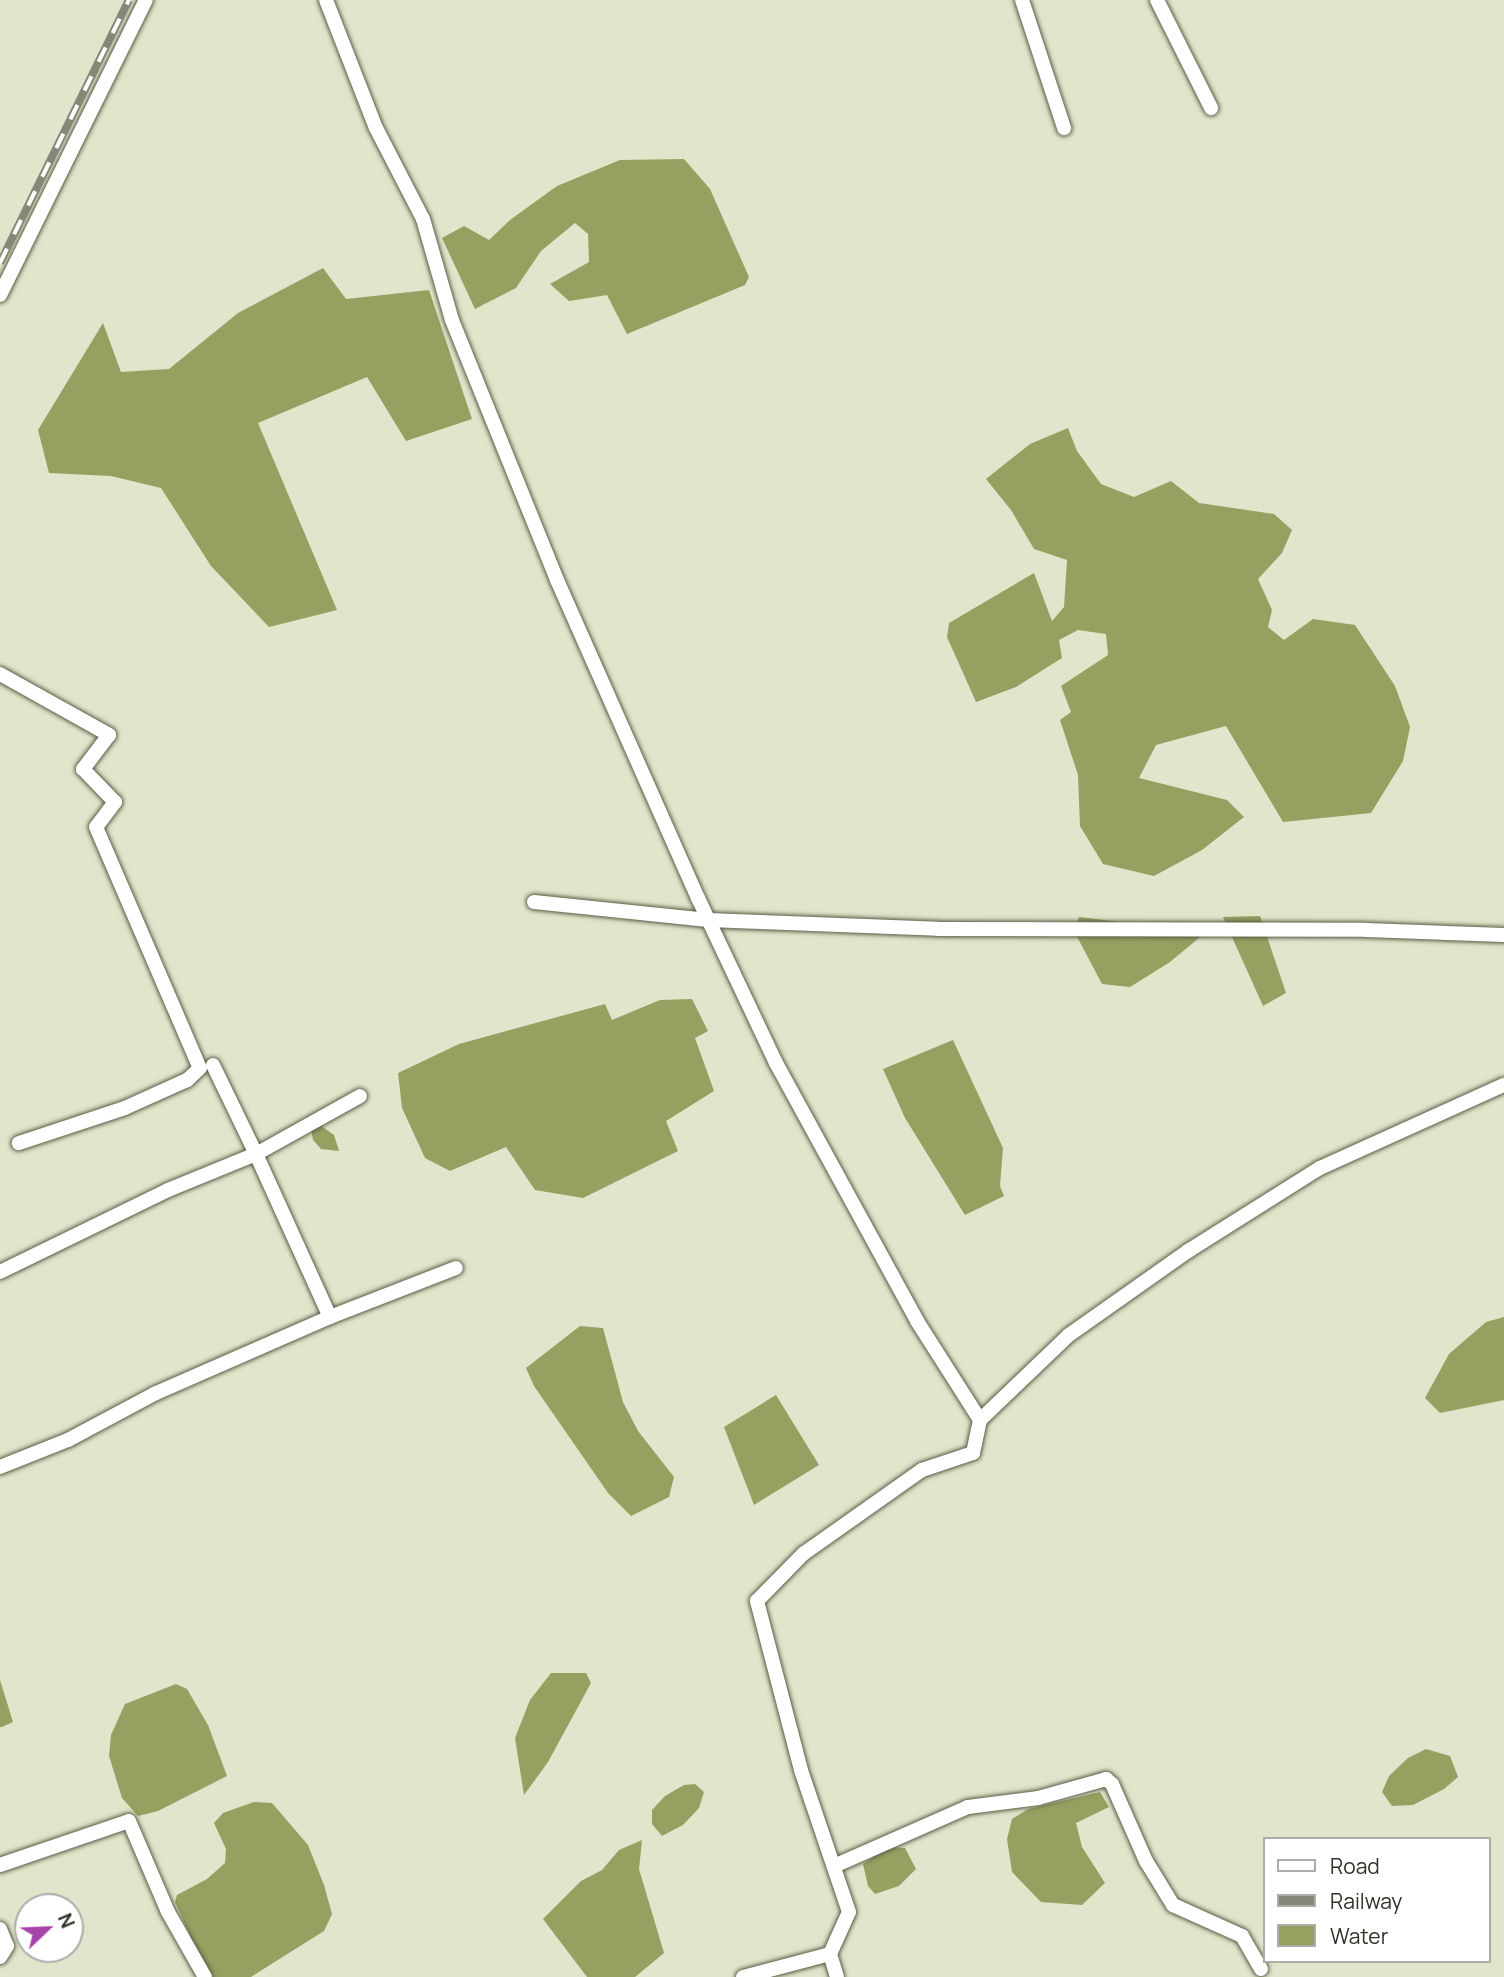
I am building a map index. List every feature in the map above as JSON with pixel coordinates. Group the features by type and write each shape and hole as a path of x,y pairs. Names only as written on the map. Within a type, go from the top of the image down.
{"street":[{"path":"0,295 146,0"},
{"path":"326,0 376,128 423,219 452,320 557,580 708,920 776,1063 917,1321 980,1420"},
{"path":"1022,0 1064,128"},
{"path":"1157,0 1211,108"},
{"path":"0,674 109,735 83,769 115,802 96,827 200,1068 187,1080 125,1108 19,1143"},
{"path":"534,902 708,920 938,929 1353,930 1504,935"},
{"path":"213,1065 330,1317"},
{"path":"837,1977 830,1954 849,1912 801,1770 757,1601 803,1554 922,1470 973,1453 980,1420 1069,1335 1188,1251 1320,1168 1504,1085"},
{"path":"0,1272 168,1190 256,1154 360,1096"},
{"path":"0,1467 68,1440 156,1393 330,1317 456,1268"},
{"path":"834,1866 968,1807 1038,1798 1106,1779 1112,1784 1146,1861 1173,1905 1242,1936 1261,1969"},
{"path":"0,1865 130,1821 168,1912 205,1977"},
{"path":"0,1929 7,1946 0,1957"},
{"path":"743,1977 830,1954"}],"water":[{"path":"684,159 710,189 749,277 745,285 627,334 607,295 569,301 550,284 589,262 588,234 575,223 541,251 516,288 475,309 442,238 464,226 489,240 510,220 557,186 620,160"},
{"path":"323,268 346,299 429,290 472,419 406,441 367,377 258,423 337,610 269,627 211,566 161,488 111,476 49,473 38,430 103,323 121,372 169,369 238,313"},
{"path":"1068,428 1077,451 1101,484 1134,497 1171,481 1199,503 1274,514 1292,530 1282,553 1258,579 1272,610 1268,627 1284,640 1313,619 1355,625 1395,686 1410,727 1403,761 1371,813 1283,822 1226,726 1156,745 1139,778 1227,800 1244,817 1202,850 1154,876 1103,864 1080,826 1078,775 1060,720 1071,712 1061,686 1108,655 1106,634 1078,630 1059,640 1062,658 1016,687 976,702 947,637 949,623 1034,573 1052,621 1064,607 1067,560 1034,549 1011,510 986,479 1030,444"},
{"path":"1260,916 1286,993 1263,1006 1223,917"},
{"path":"1079,917 1129,923 1185,922 1199,927 1199,938 1170,962 1130,987 1102,984 1074,931"},
{"path":"692,999 708,1031 695,1038 714,1091 666,1121 678,1151 583,1198 535,1190 506,1147 450,1171 425,1158 402,1108 398,1073 459,1044 605,1004 612,1020 660,1000"},
{"path":"953,1040 1003,1148 1000,1186 1004,1196 965,1215 905,1118 883,1069"},
{"path":"320,1125 334,1135 339,1151 321,1149 313,1140 311,1129"},
{"path":"1504,1317 1504,1400 1440,1413 1425,1398 1449,1354 1486,1322"},
{"path":"580,1326 603,1328 623,1402 638,1431 674,1477 669,1497 631,1516 608,1493 534,1386 526,1368"},
{"path":"776,1395 819,1465 754,1505 724,1427"},
{"path":"551,1673 586,1673 591,1683 548,1762 524,1795 515,1738 530,1700"},
{"path":"0,1680 13,1722 2,1727 0,1727"},
{"path":"176,1684 187,1689 208,1725 227,1776 158,1811 138,1816 122,1798 109,1756 111,1735 125,1704"},
{"path":"1426,1749 1450,1756 1458,1777 1444,1789 1413,1805 1392,1806 1382,1792 1389,1776 1408,1758"},
{"path":"695,1784 704,1792 699,1808 683,1825 662,1836 652,1824 652,1810 665,1796 684,1785"},
{"path":"1100,1792 1109,1807 1076,1823 1082,1847 1105,1883 1082,1905 1041,1902 1012,1872 1007,1839 1012,1819 1028,1809"},
{"path":"254,1802 272,1803 308,1845 332,1914 324,1931 251,1977 209,1977 175,1902 177,1895 207,1879 225,1863 226,1849 214,1823 223,1813"},
{"path":"642,1840 639,1869 664,1953 635,1977 587,1977 543,1919 581,1881 602,1870 619,1850"},
{"path":"888,1847 905,1848 916,1869 899,1886 875,1894 868,1886 863,1864"}],"railway":[{"path":"0,263 129,0"}]}
